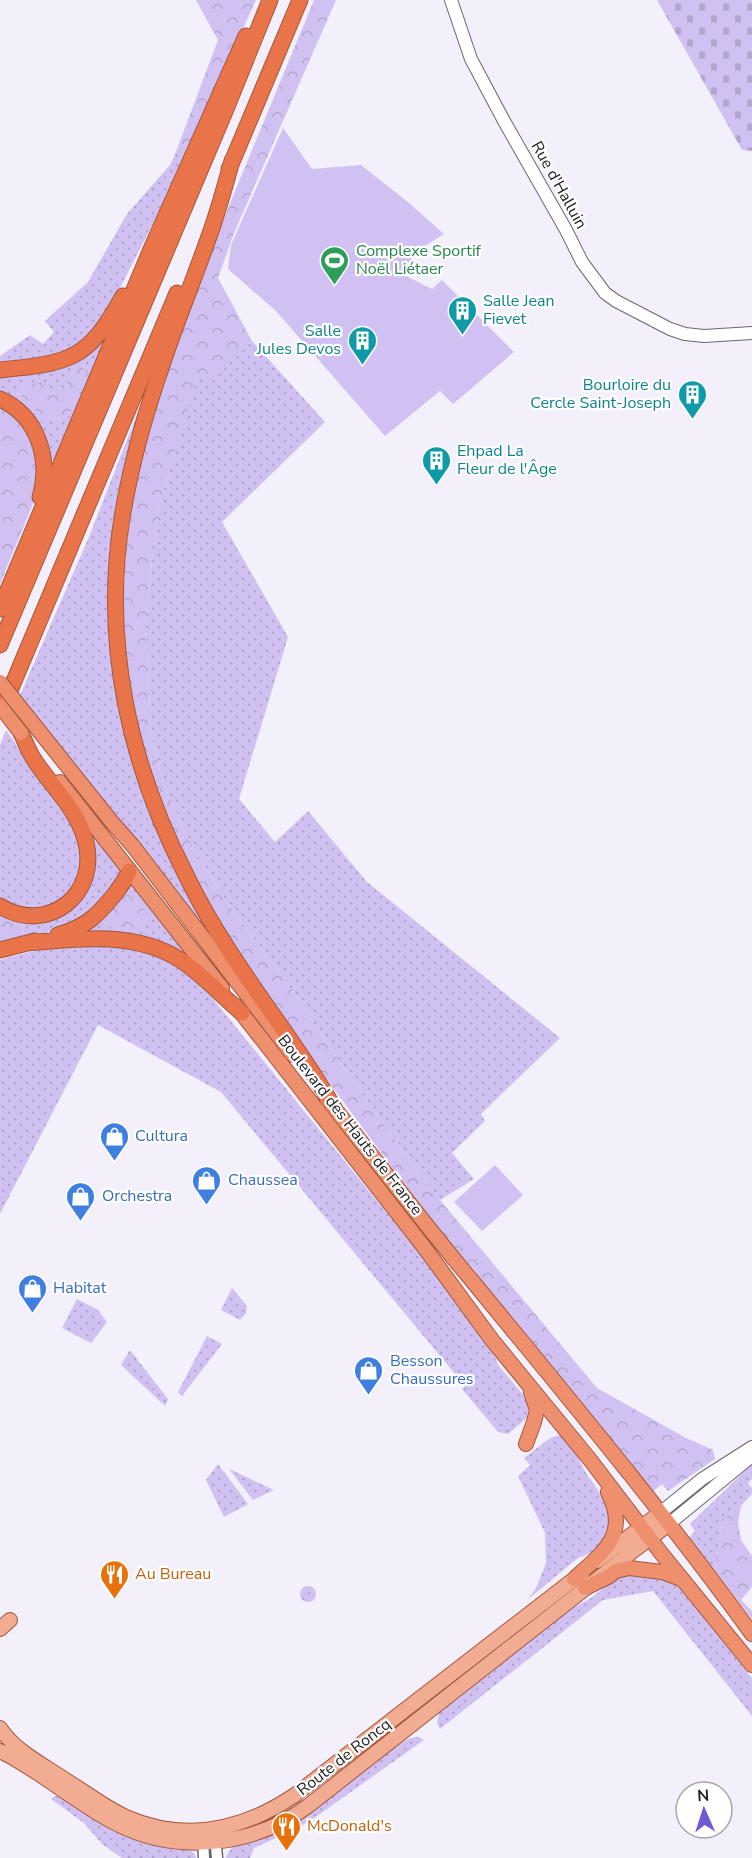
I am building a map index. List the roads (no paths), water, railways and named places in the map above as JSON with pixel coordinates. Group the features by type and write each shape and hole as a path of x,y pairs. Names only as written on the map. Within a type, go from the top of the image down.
{"highway":[{"path":"0,609 152,247 262,0"},
{"path":"0,645 270,0"},
{"path":"0,713 300,0"},
{"path":"232,161 214,222 159,375 130,476 122,520 117,576 116,612 119,661 125,706 134,747 176,856 231,953 303,1056 334,1108"},
{"path":"0,370 57,362 86,348 96,339 108,322 144,254 152,247"},
{"path":"0,399 15,407 36,433 43,454 45,476 40,498 0,609"},
{"name":"Boulevard des Hauts de France","path":"0,682 133,846 443,1246 549,1374 655,1526 683,1580 752,1665"},
{"name":"Boulevard des Hauts de France","path":"0,706 242,1013 528,1384 591,1461 718,1586 752,1634"},
{"path":"0,906 25,915 38,915 57,910 68,904 79,891 88,863 81,827 68,805 31,755 21,733"},
{"path":"0,950 73,930 88,923 102,910 116,893 129,871 128,849 111,821"},
{"path":"27,943 101,939 131,942 158,949 192,968 242,1013"},
{"path":"526,1444 537,1410 528,1384"},
{"path":"574,1579 605,1549 614,1535 616,1525 614,1504 591,1461"},
{"path":"585,1588 616,1571 629,1568 662,1572 683,1580"}],"main road":[{"name":"Rue d'Halluin","path":"452,0 471,59 582,262 605,293 616,301 670,328 694,336 752,333"},
{"name":"Route de Roncq","path":"0,1728 30,1757 121,1814 156,1826 209,1836 237,1839 257,1834 283,1823 303,1810 585,1588 655,1526 702,1479 752,1447"},
{"name":"Route de Roncq","path":"0,1751 123,1827 144,1835 167,1840 209,1836 260,1816 295,1795 574,1579 655,1526 752,1456"}],"street":[{"path":"204,1858 209,1836"},
{"path":"209,1836 217,1858"}],"place":[{"name":"Complexe Sportif Noël Liétaer","path":"335,286"},
{"name":"Salle Jean Fievet","path":"462,336"},
{"name":"Salle Jules Devos","path":"362,366"},
{"name":"Bourloire du Cercle Saint-Joseph","path":"692,420"},
{"name":"Ehpad La Fleur de l'Âge","path":"436,486"},
{"name":"Cultura","path":"114,1162"},
{"name":"Chaussea","path":"207,1206"},
{"name":"Orchestra","path":"81,1222"},
{"name":"Habitat","path":"32,1314"},
{"name":"Besson Chaussures","path":"369,1396"},
{"name":"Au Bureau","path":"114,1600"},
{"name":"McDonald's","path":"286,1852"}]}
